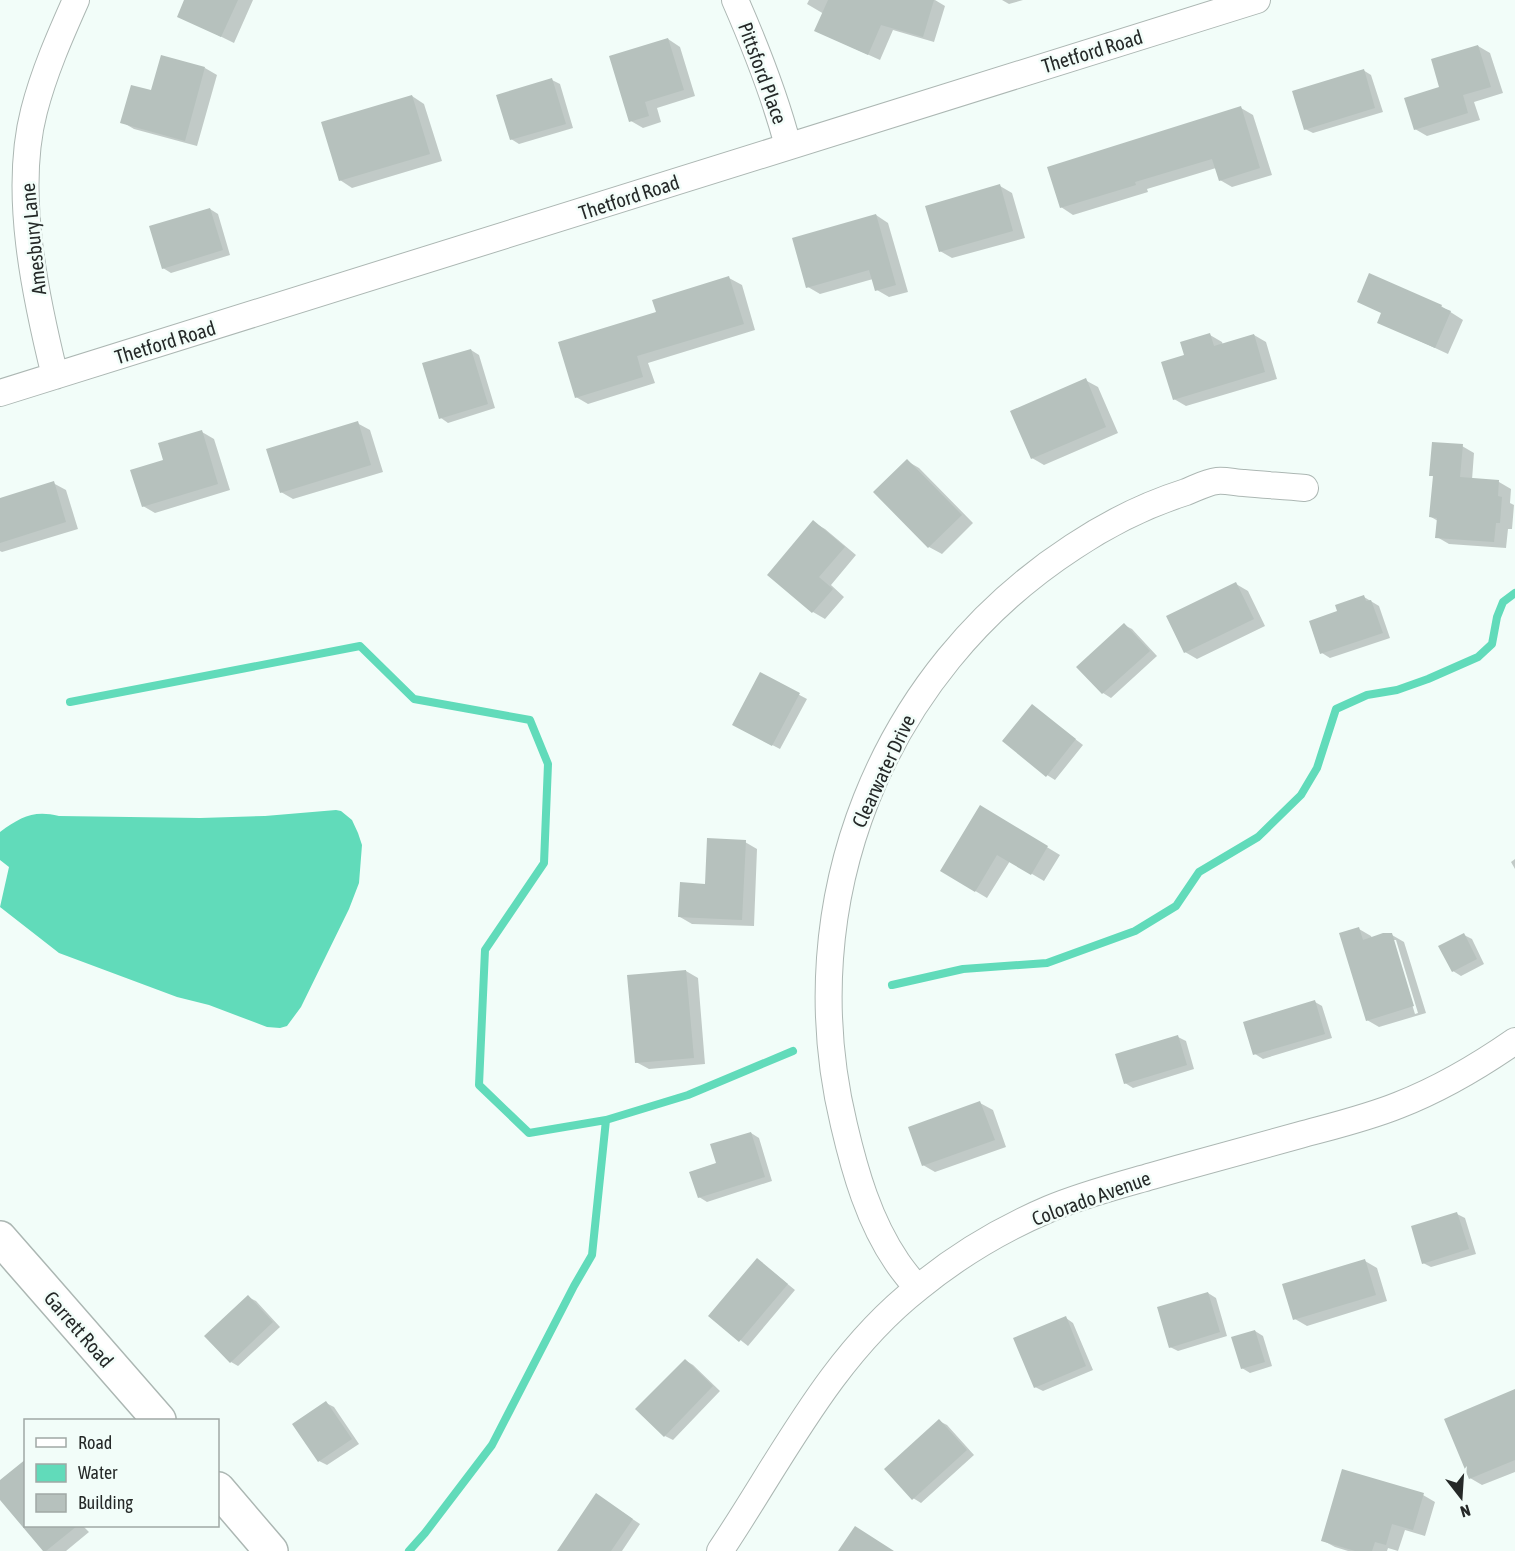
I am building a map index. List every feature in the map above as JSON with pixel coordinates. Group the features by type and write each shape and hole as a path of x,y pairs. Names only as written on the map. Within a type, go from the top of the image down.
{"street":[{"name":"Amesbury Lane","path":"55,376 45,336 27,224 25,190 27,150 33,112 47,66 76,0"},
{"name":"Pittsford Place","path":"735,0 779,111 788,146"},
{"name":"Thetford Road","path":"0,393 1257,0"},
{"name":"Clearwater Drive","path":"917,1288 897,1263 879,1230 862,1190 836,1091 828,1013 830,966 843,867 870,790 891,746 933,677 982,620 1056,558 1095,532 1158,501 1217,481 1305,488"},
{"name":"Colorado Avenue","path":"720,1551 802,1420 860,1344 891,1310 957,1259 996,1235 1049,1209 1122,1185 1350,1122 1397,1106 1463,1074 1515,1041"},
{"name":"Garrett Road","path":"0,1239 158,1419"},
{"path":"219,1490 271,1551"}],"water":[{"path":"341,811 352,820 362,845 359,883 349,909 301,1007 287,1026 267,1027 209,1005 177,997 59,953 0,907 9,867 0,860 0,832 14,822 34,814 200,818 265,816"}],"building":[{"path":"184,0 238,0 221,37 177,17"},
{"path":"828,0 934,0 923,37 881,25 868,55 814,31"},
{"path":"668,38 684,90 645,102 649,116 629,122 609,56"},
{"path":"1478,45 1491,87 1463,95 1468,113 1414,130 1404,98 1439,87 1431,59"},
{"path":"161,55 205,67 185,141 120,123 131,85 151,90"},
{"path":"1364,69 1375,108 1304,130 1292,91"},
{"path":"552,78 566,124 510,140 496,95"},
{"path":"412,95 430,154 339,181 321,122"},
{"path":"1241,106 1260,168 1219,181 1212,159 1060,208 1047,167"},
{"path":"1000,184 1013,231 939,252 925,206"},
{"path":"210,208 223,250 162,269 149,226"},
{"path":"876,214 896,285 875,291 869,270 806,288 792,238"},
{"path":"1369,273 1451,311 1435,348 1377,323 1381,313 1357,302"},
{"path":"729,276 744,324 637,356 643,377 575,398 558,342 656,312 652,300"},
{"path":"1210,333 1214,346 1254,334 1265,372 1173,400 1161,362 1184,355 1180,342"},
{"path":"471,349 488,404 439,419 422,363"},
{"path":"1086,378 1106,427 1031,459 1010,411"},
{"path":"358,421 371,465 280,493 266,449"},
{"path":"202,430 218,484 142,507 130,470 163,460 158,443"},
{"path":"1432,442 1463,444 1460,477 1499,480 1498,496 1502,497 1500,523 1496,523 1494,542 1435,538 1437,518 1429,517 1433,476 1429,476"},
{"path":"907,459 962,515 928,548 873,492"},
{"path":"54,481 66,522 0,543 0,498"},
{"path":"813,520 845,547 819,577 833,589 812,613 767,575"},
{"path":"1236,582 1254,619 1184,653 1166,616"},
{"path":"1364,595 1366,601 1371,600 1383,633 1320,654 1309,621 1337,611 1335,605"},
{"path":"1124,623 1150,651 1102,694 1076,667"},
{"path":"760,672 800,693 772,746 732,725"},
{"path":"1032,704 1076,739 1046,777 1002,741"},
{"path":"980,805 1048,846 1031,875 997,855 975,892 940,871"},
{"path":"707,838 746,840 742,920 678,917 680,882 705,884"},
{"path":"1359,927 1363,940 1383,933 1392,933 1414,1006 1366,1021 1339,933"},
{"path":"1464,933 1477,959 1452,972 1438,946"},
{"path":"686,970 694,1058 635,1063 627,975"},
{"path":"1315,1000 1325,1034 1253,1055 1243,1022"},
{"path":"1178,1035 1187,1065 1124,1084 1115,1054"},
{"path":"980,1101 995,1140 922,1166 908,1127"},
{"path":"751,1132 765,1177 698,1198 689,1172 716,1163 710,1144"},
{"path":"1457,1212 1469,1249 1422,1264 1411,1226"},
{"path":"757,1258 788,1284 739,1342 708,1316"},
{"path":"1365,1259 1376,1295 1293,1320 1282,1284"},
{"path":"1208,1292 1220,1332 1169,1348 1157,1307"},
{"path":"248,1295 273,1322 230,1363 204,1336"},
{"path":"1066,1316 1086,1366 1034,1388 1013,1338"},
{"path":"1255,1330 1265,1362 1241,1369 1231,1337"},
{"path":"685,1359 713,1386 664,1437 635,1409"},
{"path":"1515,1389 1515,1460 1469,1479 1444,1419"},
{"path":"326,1401 352,1439 318,1462 292,1424"},
{"path":"939,1419 967,1450 912,1500 884,1469"},
{"path":"24,1461 24,1527 76,1527 43,1551 0,1500 0,1480"},
{"path":"1342,1469 1424,1493 1413,1530 1392,1524 1386,1545 1375,1542 1372,1551 1355,1551 1321,1541"},
{"path":"596,1493 633,1519 611,1551 557,1551"},
{"path":"855,1526 894,1551 838,1551"}],"waterway":[{"path":"892,985 963,969 1047,963 1135,931 1176,906 1199,872 1258,837 1301,795 1317,768 1336,709 1367,695 1397,690 1428,679 1478,657 1492,644 1497,617 1503,602 1515,593"},
{"path":"70,702 360,646 414,699 530,720 548,764 544,863 485,950 479,1085 529,1133 606,1120 688,1095 793,1051"},
{"path":"409,1551 492,1445 592,1255 606,1120"}]}
